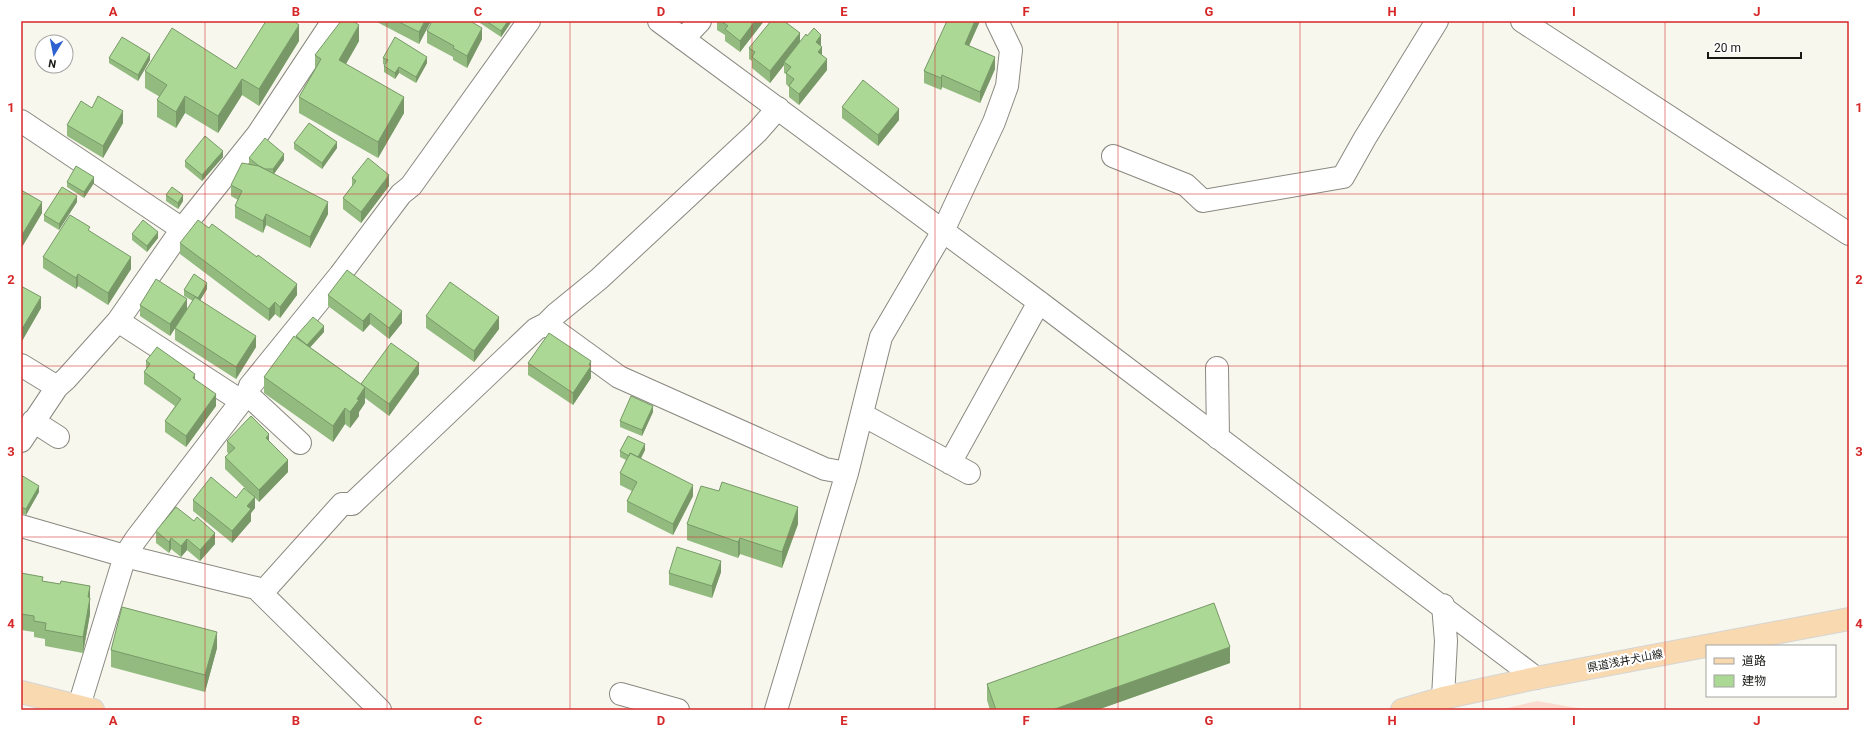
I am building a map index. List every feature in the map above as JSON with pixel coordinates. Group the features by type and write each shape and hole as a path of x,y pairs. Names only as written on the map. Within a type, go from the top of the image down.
{"main road":[{"name":"県道浅井犬山線","path":"1714,645 1849,620"},
{"name":"県道浅井犬山線","path":"1402,710 1443,698 1536,678 1706,646"},
{"path":"21,692 86,708"}],"street":[{"path":"21,441 57,387 118,321 182,229 258,134 333,21"},
{"path":"86,708 125,556 136,539 244,398 250,386 296,327 340,275 401,194 411,186 529,21"},
{"path":"660,21 943,230 1218,438 1443,605 1536,678"},
{"path":"683,39 700,21"},
{"path":"776,710 847,474 863,415 881,337 943,230 994,122 1007,86 1011,50 997,21"},
{"path":"1113,156 1186,185 1203,201 1343,177 1365,138 1437,21"},
{"path":"1522,21 1849,234"},
{"path":"262,593 342,504 352,504 536,329 546,324 599,279 739,149 757,132 778,108"},
{"path":"21,121 182,229"},
{"path":"950,463 1039,302"},
{"path":"118,321 244,398 300,443"},
{"path":"546,324 619,378 825,469 847,474"},
{"path":"21,365 57,387"},
{"path":"1217,368 1218,438"},
{"path":"863,415 968,473"},
{"path":"33,421 58,437"},
{"path":"21,526 125,556 256,588 380,710"},
{"path":"1443,605 1446,641 1446,670 1443,698"},
{"path":"621,694 678,710"}],"shaded area":[{"path":"1537,701 1589,710 1499,710"}],"building":[{"path":"266,21 294,21 299,25 259,89 242,79 218,116 185,96 176,112 157,100 167,85 145,71 172,28 236,69"},
{"path":"341,21 353,21 359,25 339,60 404,97 378,142 299,97 321,59 315,55"},
{"path":"397,21 425,21 419,32"},
{"path":"432,21 470,21 482,28 467,56 453,48 454,46 427,31"},
{"path":"486,21 508,21 501,31"},
{"path":"721,21 755,21 740,41 725,29 728,26"},
{"path":"771,21 784,21 800,33 770,71 752,57 755,52 749,48"},
{"path":"947,21 975,21 965,44 995,57 980,92 942,75 941,78 924,71"},
{"path":"814,28 821,35 816,42 822,47 818,52 827,59 799,94 789,86 794,79 786,73 791,67 784,62 806,34 807,36"},
{"path":"122,37 150,54 138,75 109,58"},
{"path":"395,37 427,57 416,77 399,67 395,73 384,66 388,60 383,58"},
{"path":"863,80 899,109 878,135 842,107"},
{"path":"98,96 123,111 103,146 67,125 81,101 92,108"},
{"path":"309,123 337,142 322,163 294,143"},
{"path":"205,136 223,151 202,175 185,161"},
{"path":"265,138 284,154 273,169 265,169 249,158"},
{"path":"368,158 389,175 361,212 343,198 356,181 352,178"},
{"path":"242,163 259,166 328,202 310,237 266,214 263,221 235,206 242,191 231,185"},
{"path":"76,166 94,177 84,192 67,182"},
{"path":"62,187 77,196 59,224 44,215"},
{"path":"172,187 183,195 178,203 166,195"},
{"path":"21,190 42,202 22,235 21,235"},
{"path":"70,215 90,227 88,230 131,257 108,293 78,274 76,278 43,257"},
{"path":"143,220 158,232 147,246 132,234"},
{"path":"198,220 209,228 212,224 257,257 258,255 297,284 280,307 275,302 269,309 180,243"},
{"path":"347,270 402,311 389,328 370,313 363,321 328,295"},
{"path":"194,274 207,283 198,298 184,290"},
{"path":"156,279 187,299 170,324 140,305"},
{"path":"450,282 499,317 474,351 426,316"},
{"path":"21,286 41,297 22,329 21,328"},
{"path":"195,297 256,336 236,367 175,328"},
{"path":"313,317 324,326 307,345 296,336"},
{"path":"549,333 591,361 589,365 591,366 573,393 528,363"},
{"path":"294,336 365,387 357,399 359,400 350,412 345,408 333,426 264,377"},
{"path":"391,343 419,363 389,404 361,384"},
{"path":"157,347 195,374 193,378 216,394 186,436 165,421 181,399 144,372 150,364 146,361"},
{"path":"631,396 653,406 642,430 620,421"},
{"path":"251,416 269,434 266,438 288,460 259,490 225,457 235,448 227,441"},
{"path":"628,436 645,444 638,457 630,453 629,456 620,451"},
{"path":"630,453 693,485 673,524 627,501 637,482 620,473"},
{"path":"21,475 39,486 26,509 21,507"},
{"path":"211,477 236,498 244,488 255,497 247,506 251,509 232,531 193,500"},
{"path":"722,482 798,507 782,552 740,538 738,542 687,524 701,486 719,491"},
{"path":"176,507 194,521 197,517 215,533 200,550 187,539 181,546 171,538 169,542 156,531"},
{"path":"677,547 721,561 712,586 669,573"},
{"path":"21,573 43,577 42,581 60,584 61,581 90,586 88,597 90,598 83,637 45,630 46,623 34,621 34,616 21,614"},
{"path":"1214,603 1230,647 1052,710 996,710 987,684"},
{"path":"122,607 217,632 205,675 111,650"}]}
